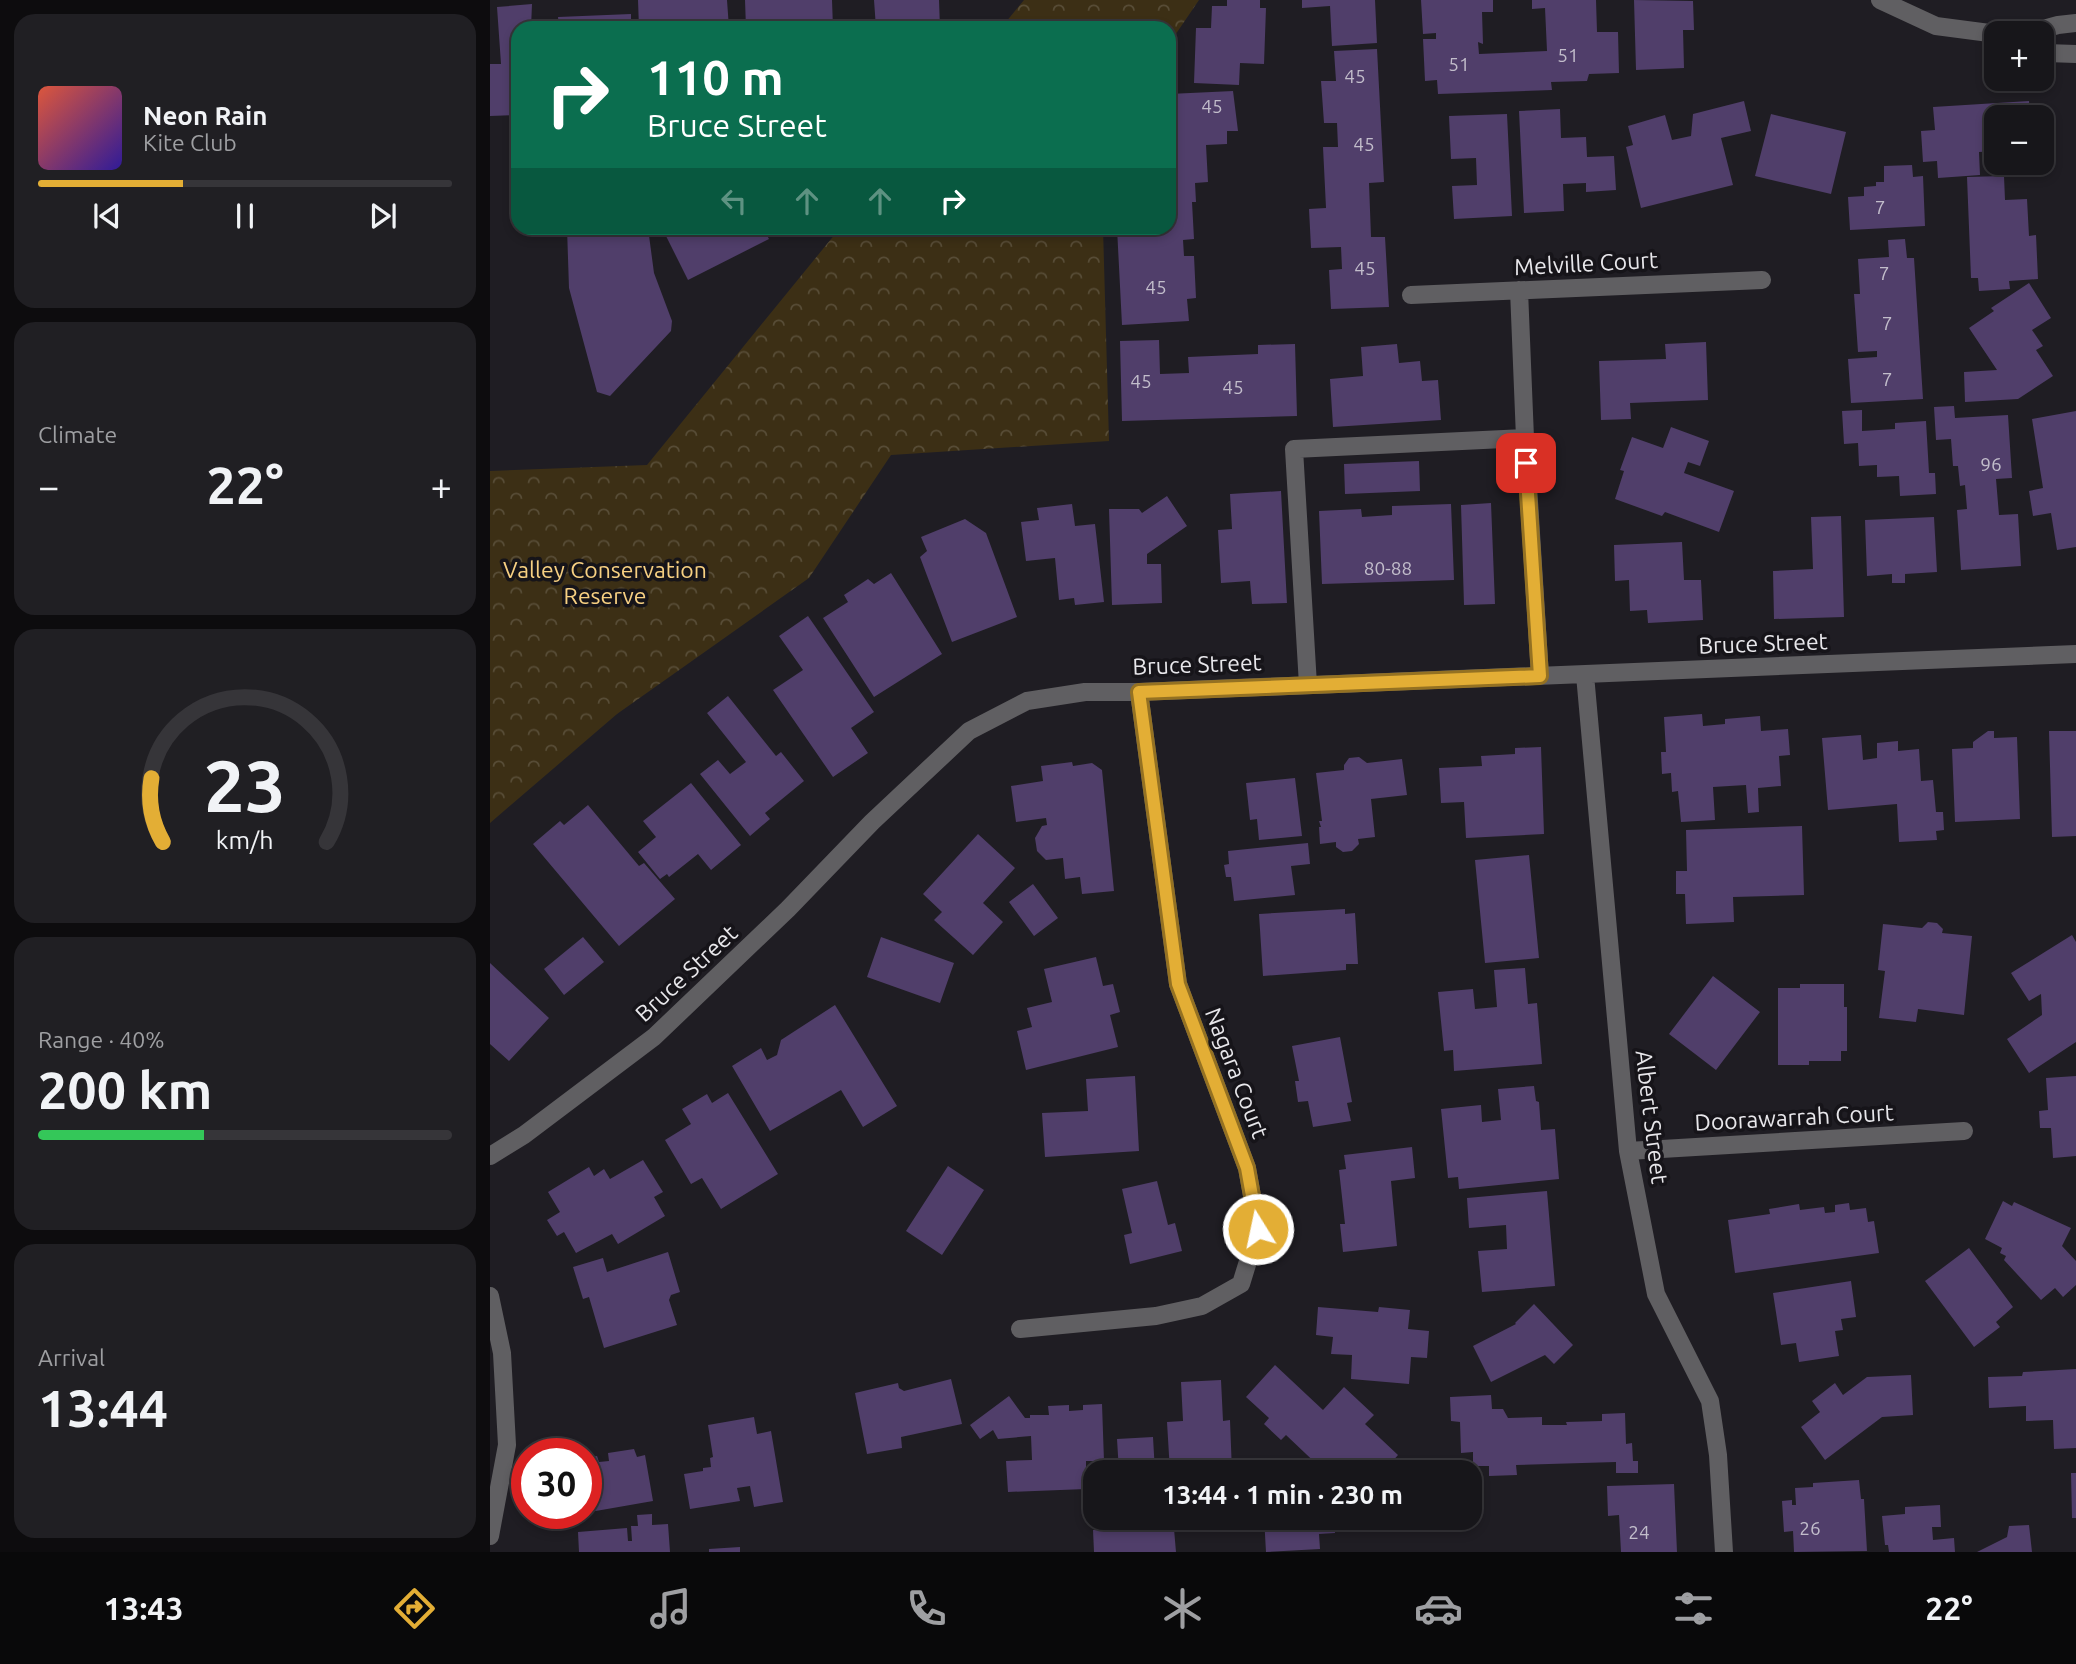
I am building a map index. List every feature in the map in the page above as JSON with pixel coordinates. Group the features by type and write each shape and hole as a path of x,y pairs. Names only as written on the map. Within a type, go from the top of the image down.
{"street":[{"path":"1880,0 1936,26 1984,32"},
{"path":"2054,28 2076,23"},
{"path":"2054,53 2076,54"},
{"name":"Melville Court","path":"1411,295 1762,280"},
{"path":"1519,290 1540,676"},
{"path":"1308,685 1294,449 1525,438"},
{"name":"Bruce Street","path":"490,1156 524,1135 654,1037 788,909 872,821 969,732 1027,701 1085,692 1585,675 2076,654"},
{"name":"Albert Street","path":"1585,675 1628,1151 1656,1294 1710,1401 1718,1455 1724,1552"},
{"name":"Nagara Court","path":"1020,1329 1156,1316 1202,1306 1241,1284 1258,1229 1247,1168 1178,984 1139,692"},
{"name":"Doorawarrah Court","path":"1628,1151 1964,1132"},
{"path":"490,1296 502,1353 507,1445 490,1536"}],"green space":[{"path":"1024,0 1199,0 1176,34 1176,21 1007,21"},
{"name":"Valley Conservation Reserve","path":"834,235 1103,235 1109,441 891,455 809,578 617,714 490,823 490,471 647,465"}],"building":[{"path":"638,0 727,0 728,21 639,21"},
{"path":"745,0 832,0 833,21 746,21"},
{"path":"874,0 939,0 940,21 876,21"},
{"path":"1227,0 1260,0 1260,8 1266,8 1264,64 1240,63 1239,85 1194,83 1196,28 1211,28 1212,6 1227,6"},
{"path":"1302,0 1375,0 1377,43 1332,46 1330,6 1302,8"},
{"path":"1421,0 1493,0 1493,12 1482,12 1483,44 1478,42 1479,54 1547,51 1545,8 1532,9 1532,0 1596,0 1597,32 1618,32 1619,73 1589,74 1587,81 1551,82 1552,90 1438,94 1437,80 1425,81 1423,39 1436,39 1436,33 1423,34"},
{"path":"1634,0 1693,1 1694,30 1683,30 1684,68 1636,70"},
{"path":"532,4 531,21 511,21 511,115 490,116 490,64 501,64 497,7"},
{"path":"631,14 631,21 558,21 558,17"},
{"path":"1377,49 1384,182 1369,183 1371,237 1385,237 1389,307 1331,309 1329,270 1342,269 1341,247 1311,248 1309,209 1326,208 1323,147 1338,147 1337,123 1324,123 1321,81 1336,81 1334,51"},
{"path":"1233,91 1238,131 1227,131 1227,144 1206,145 1208,182 1195,183 1196,202 1192,202 1194,239 1183,240 1184,256 1194,256 1196,298 1187,299 1189,321 1122,325 1117,235 1176,235 1176,94"},
{"path":"1744,101 1751,131 1721,138 1733,185 1641,208 1626,147 1633,145 1628,126 1665,115 1672,140 1691,136 1693,114"},
{"path":"2029,101 2029,105 1984,105 1984,152 1979,152 1980,175 1938,178 1937,161 1923,162 1921,131 1935,130 1933,107"},
{"path":"1560,109 1561,138 1586,137 1587,157 1614,156 1616,190 1586,192 1586,183 1563,184 1564,211 1524,213 1519,111"},
{"path":"1507,114 1512,216 1454,219 1452,186 1477,185 1476,158 1451,159 1449,116"},
{"path":"1771,114 1846,132 1831,194 1755,176"},
{"path":"1912,165 1913,177 1923,176 1925,226 1850,230 1848,197 1864,196 1864,187 1884,182 1884,166"},
{"path":"2004,176 2005,200 2027,199 2029,236 2036,235 2038,279 2009,281 2010,289 1979,291 1978,278 1971,278 1967,177"},
{"path":"567,235 649,235 654,273 672,321 671,331 610,396 597,392 569,288"},
{"path":"666,235 767,235 769,239 688,280"},
{"path":"1905,239 1907,258 1914,258 1923,399 1851,403 1848,359 1877,357 1877,351 1858,352 1854,294 1860,294 1858,259 1889,257 1888,240"},
{"path":"2029,283 2051,318 2032,330 2043,346 2036,350 2053,376 2018,399 1965,402 1964,372 1997,370 1969,328 1994,311 1991,308"},
{"path":"1159,340 1160,374 1189,373 1188,357 1258,354 1258,345 1295,344 1297,416 1122,421 1120,341"},
{"path":"1706,342 1708,400 1630,403 1631,419 1601,420 1599,361 1666,359 1665,344"},
{"path":"1397,344 1399,363 1420,361 1422,381 1438,380 1441,420 1333,427 1330,379 1363,376 1361,347"},
{"path":"1954,406 1955,418 2008,415 2012,478 1996,479 1999,515 2018,514 2021,566 1961,570 1957,510 1967,509 1965,485 1960,486 1958,466 1953,466 1951,439 1936,440 1934,407"},
{"path":"1862,410 1862,431 1895,429 1895,423 1926,421 1929,473 1935,473 1936,494 1900,496 1899,476 1877,477 1877,465 1859,466 1858,443 1844,444 1842,411"},
{"path":"2076,411 2076,547 2057,550 2051,513 2033,516 2029,491 2043,488 2032,419"},
{"path":"1671,427 1709,441 1700,466 1688,462 1684,473 1734,491 1719,532 1665,512 1662,516 1615,499 1624,471 1620,470 1632,437 1663,448"},
{"path":"1419,461 1420,491 1345,494 1344,464"},
{"path":"1281,491 1287,603 1252,604 1250,581 1221,583 1218,530 1232,529 1230,494"},
{"path":"1167,496 1187,526 1147,554 1147,564 1161,564 1162,603 1112,605 1109,509 1139,509 1142,513"},
{"path":"1491,503 1495,604 1464,605 1461,505"},
{"path":"1072,504 1075,526 1095,524 1104,602 1075,605 1074,598 1059,600 1055,558 1026,561 1021,522 1039,520 1037,508"},
{"path":"1451,504 1454,580 1322,584 1319,511 1361,509 1362,517 1392,515 1392,506"},
{"path":"1841,516 1844,617 1774,619 1773,571 1813,569 1811,517"},
{"path":"1934,517 1937,572 1905,574 1905,583 1892,583 1892,574 1867,576 1865,520"},
{"path":"965,519 986,533 1017,617 952,642 920,557 927,551 921,537"},
{"path":"1682,542 1684,580 1701,580 1703,620 1648,623 1647,610 1630,611 1629,580 1615,581 1614,545"},
{"path":"891,573 942,654 874,697 823,618 848,602 844,595 868,579 874,584"},
{"path":"808,616 874,712 851,728 868,753 833,777 773,690 803,670 779,636"},
{"path":"728,696 776,756 781,752 804,781 765,813 770,819 750,836 700,774 718,760 730,774 746,762 707,713"},
{"path":"1702,714 1703,726 1725,724 1725,719 1760,716 1761,731 1788,729 1790,755 1779,756 1781,786 1758,788 1759,812 1748,813 1746,785 1713,787 1715,820 1681,822 1678,791 1672,792 1671,773 1662,774 1661,752 1666,752 1664,717"},
{"path":"1988,731 1994,731 1994,738 2017,737 2020,819 1955,822 1952,749 1973,748 1973,742"},
{"path":"2049,731 2076,731 2076,836 2052,837"},
{"path":"1861,735 1863,760 1877,758 1877,743 1898,741 1898,751 1919,749 1921,781 1933,780 1936,812 1943,812 1944,830 1936,831 1937,840 1899,842 1897,804 1828,810 1822,738"},
{"path":"1541,747 1544,834 1466,838 1464,802 1441,803 1439,768 1482,766 1481,756 1515,754 1515,748"},
{"path":"1359,757 1367,763 1402,759 1407,795 1371,799 1375,837 1358,839 1359,844 1352,851 1343,852 1336,847 1336,842 1320,844 1319,821 1322,821 1316,773 1344,770 1349,758"},
{"path":"1072,762 1073,766 1092,763 1102,770 1114,891 1082,894 1080,877 1065,879 1063,858 1046,860 1037,851 1035,838 1042,826 1047,825 1046,818 1016,822 1011,786 1043,781 1041,766"},
{"path":"1295,778 1302,836 1259,840 1257,819 1250,820 1246,783"},
{"path":"691,783 741,845 711,870 698,854 669,877 667,874 660,879 638,852 656,837 643,821"},
{"path":"588,805 639,866 644,863 675,899 619,946 533,844 560,821 564,825"},
{"path":"1802,826 1804,895 1733,897 1734,922 1686,924 1685,894 1676,894 1676,871 1687,871 1686,830"},
{"path":"978,834 1015,868 983,903 1003,922 973,955 934,920 942,912 923,894"},
{"path":"1308,843 1310,864 1291,866 1295,895 1234,901 1231,877 1226,877 1224,865 1229,864 1228,851"},
{"path":"1529,855 1539,958 1485,963 1475,860"},
{"path":"1033,884 1058,918 1034,936 1009,902"},
{"path":"1345,909 1345,914 1355,913 1358,964 1346,964 1346,970 1263,976 1259,914"},
{"path":"1928,922 1937,923 1943,929 1942,933 1972,936 1964,1015 1918,1009 1916,1022 1879,1018 1885,971 1878,970 1883,924 1922,928"},
{"path":"2072,935 2076,942 2076,1042 2029,1073 2007,1039 2042,1015 2041,994 2029,1001 2011,973"},
{"path":"583,937 604,962 564,995 544,969"},
{"path":"881,937 954,963 940,1003 867,977"},
{"path":"1096,957 1103,986 1113,984 1120,1012 1110,1015 1118,1047 1026,1070 1017,1031 1032,1027 1027,1008 1052,1002 1044,969"},
{"path":"490,963 549,1018 509,1061 490,1044"},
{"path":"1525,968 1528,1004 1537,1003 1542,1064 1454,1071 1453,1050 1444,1051 1438,992 1473,989 1475,1009 1497,1007 1494,970"},
{"path":"1713,976 1760,1012 1716,1070 1669,1034"},
{"path":"1800,984 1844,984 1847,1051 1841,1051 1841,1061 1778,1065 1778,988 1800,988"},
{"path":"835,1005 897,1106 863,1127 841,1090 770,1131 732,1066 761,1048 767,1060 777,1055 781,1040"},
{"path":"1340,1037 1352,1102 1347,1103 1351,1121 1313,1127 1308,1101 1298,1102 1295,1081 1299,1081 1292,1046"},
{"path":"1135,1076 1139,1151 1045,1157 1042,1113 1088,1111 1086,1079"},
{"path":"2076,1076 2076,1156 2053,1158 2051,1128 2040,1128 2039,1111 2048,1110 2046,1078"},
{"path":"1534,1086 1536,1101 1539,1102 1541,1130 1555,1129 1559,1179 1459,1189 1458,1177 1448,1178 1441,1109 1481,1105 1482,1122 1501,1120 1498,1089"},
{"path":"728,1093 778,1174 721,1209 702,1178 691,1184 665,1140 691,1124 682,1109 707,1094 712,1103"},
{"path":"1412,1147 1415,1178 1391,1181 1397,1246 1343,1252 1340,1224 1345,1224 1339,1170 1346,1169 1344,1155"},
{"path":"643,1160 663,1192 654,1197 665,1216 618,1244 612,1234 576,1253 564,1232 557,1236 547,1220 560,1212 548,1192 589,1167 594,1176 604,1169 610,1179"},
{"path":"948,1166 984,1190 942,1255 906,1231"},
{"path":"1157,1181 1168,1225 1175,1223 1182,1251 1130,1264 1124,1235 1132,1233 1122,1189"},
{"path":"1547,1191 1555,1286 1482,1292 1478,1251 1507,1249 1506,1225 1469,1228 1467,1198"},
{"path":"2003,1201 2012,1206 2014,1202 2071,1228 2062,1246 2076,1261 2076,1285 2063,1297 2055,1288 2041,1300 2004,1260 2006,1256 2000,1253 2002,1248 1985,1239"},
{"path":"1849,1203 1850,1210 1866,1208 1868,1222 1874,1221 1879,1253 1735,1273 1728,1220 1770,1214 1769,1209 1799,1204 1800,1210 1824,1207 1825,1213 1835,1212 1835,1205"},
{"path":"1969,1248 2013,1307 1996,1322 2000,1327 1974,1347 1925,1281"},
{"path":"668,1252 680,1292 671,1295 669,1300 677,1325 604,1348 589,1297 583,1299 573,1267 603,1258 607,1272"},
{"path":"1851,1281 1856,1317 1841,1319 1843,1330 1835,1331 1839,1356 1799,1362 1796,1343 1781,1345 1773,1293"},
{"path":"1534,1304 1573,1345 1554,1364 1545,1355 1491,1382 1473,1346 1516,1324"},
{"path":"1318,1307 1378,1312 1379,1307 1410,1310 1408,1329 1429,1331 1427,1358 1411,1357 1409,1384 1351,1379 1352,1355 1331,1354 1333,1337 1316,1335"},
{"path":"1275,1365 1323,1410 1344,1387 1374,1415 1365,1424 1398,1455 1394,1460 1312,1460 1286,1435 1281,1440 1264,1424 1269,1418 1246,1397"},
{"path":"2076,1369 2076,1448 2054,1449 2053,1420 2026,1421 2026,1406 1989,1408 1988,1377"},
{"path":"1911,1375 1913,1415 1882,1417 1825,1460 1801,1427 1820,1412 1812,1401 1835,1383 1843,1395 1867,1377"},
{"path":"951,1379 962,1424 901,1437 902,1448 867,1454 855,1393 898,1383 899,1388 904,1391"},
{"path":"1221,1380 1223,1421 1230,1420 1232,1460 1169,1460 1167,1422 1183,1421 1181,1382"},
{"path":"1491,1395 1492,1409 1503,1409 1508,1418 1542,1417 1542,1425 1602,1421 1602,1414 1625,1413 1626,1444 1632,1443 1633,1461 1638,1461 1638,1473 1616,1473 1616,1462 1516,1465 1517,1475 1489,1476 1489,1466 1482,1466 1482,1460 1473,1460 1473,1452 1461,1453 1460,1422 1451,1421 1450,1397"},
{"path":"1009,1396 1025,1418 1030,1418 1030,1415 1049,1415 1048,1406 1069,1405 1069,1411 1083,1410 1083,1405 1102,1404 1104,1460 1083,1460 1083,1489 1008,1492 1006,1461 1032,1460 1031,1436 998,1439 993,1430 980,1439 970,1425"},
{"path":"754,1417 757,1434 771,1431 783,1502 754,1507 750,1486 737,1488 740,1501 690,1509 684,1474 711,1467 710,1458 713,1457 708,1425"},
{"path":"1153,1437 1154,1460 1118,1460 1117,1439"},
{"path":"634,1449 637,1457 645,1455 653,1501 602,1510 602,1462 609,1461 608,1453"},
{"path":"2071,1473 2076,1473 2076,1518 2072,1518"},
{"path":"1859,1480 1861,1499 1864,1499 1867,1551 1794,1552 1793,1531 1784,1532 1782,1501 1792,1500 1792,1505 1796,1505 1795,1488 1813,1487 1813,1483"},
{"path":"1674,1484 1677,1552 1621,1552 1619,1515 1608,1516 1607,1486"},
{"path":"1940,1505 1941,1527 1932,1527 1933,1540 1954,1538 1955,1552 1889,1552 1888,1545 1885,1545 1882,1516 1905,1514 1905,1507"},
{"path":"652,1514 652,1525 668,1524 670,1552 579,1552 578,1532 627,1528 628,1541 632,1541 631,1526 638,1526 637,1515"},
{"path":"2029,1525 2032,1552 1977,1552 2007,1537 2009,1526"},
{"path":"1093,1530 1174,1530 1176,1552 1094,1552"},
{"path":"1265,1530 1335,1530 1335,1533 1319,1534 1320,1549 1266,1552"},
{"path":"740,1547 740,1552 709,1552 709,1549"}],"route":[{"path":"1258,1229 1247,1168 1178,984 1139,692 1540,676 1526,463"}]}
